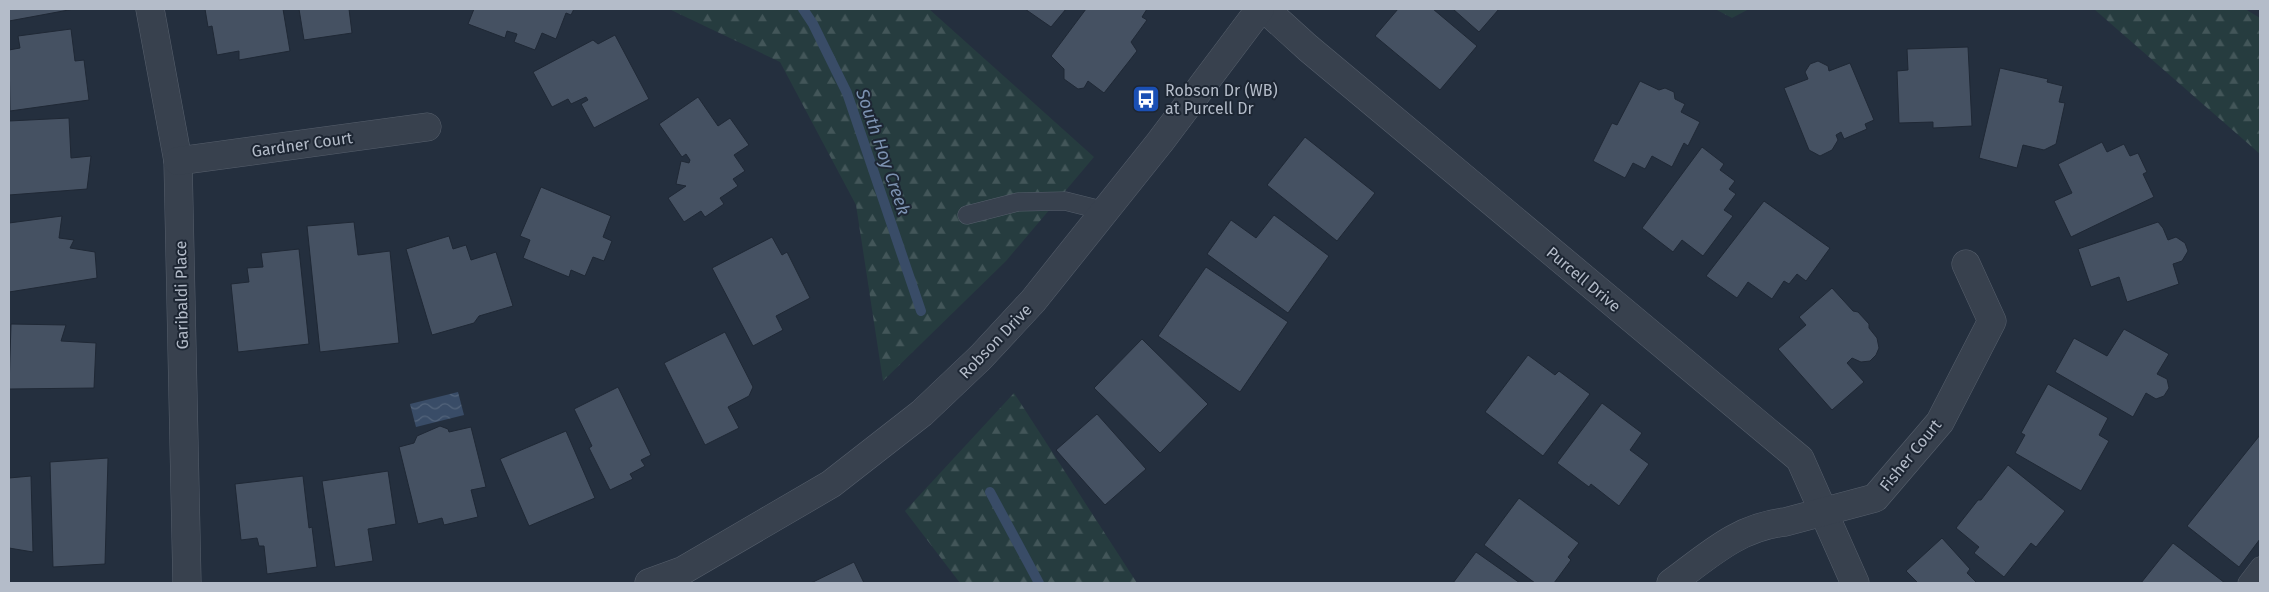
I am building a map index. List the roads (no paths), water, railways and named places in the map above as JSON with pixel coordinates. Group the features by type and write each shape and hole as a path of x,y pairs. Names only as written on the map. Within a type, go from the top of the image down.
{"street":[{"name":"Garibaldi Place","path":"150,9 178,161 187,583"},
{"name":"Robson Drive","path":"649,583 685,577 831,484 922,413 981,357 1033,302 1160,142 1260,9"},
{"name":"Purcell Drive","path":"1265,9 1308,48 1800,459 1855,583"},
{"name":"Gardner Court","path":"178,161 427,127"},
{"name":"Fisher Court","path":"1671,583 1732,537 1773,524 1875,498 1940,422 1992,321 1966,264"}],"lane":[{"path":"967,215 1018,202 1065,201 1105,211"},
{"path":"2246,583 2260,566"}],"water":[{"path":"458,392 464,415 416,427 410,404"}],"waterway":[{"name":"South Hoy Creek","path":"803,9 813,24 847,93 921,311"},
{"name":"South Hoy Creek","path":"990,492 1039,583"}],"place":[{"name":"Robson Dr (WB) at Purcell Dr","path":"1146,99"}]}
